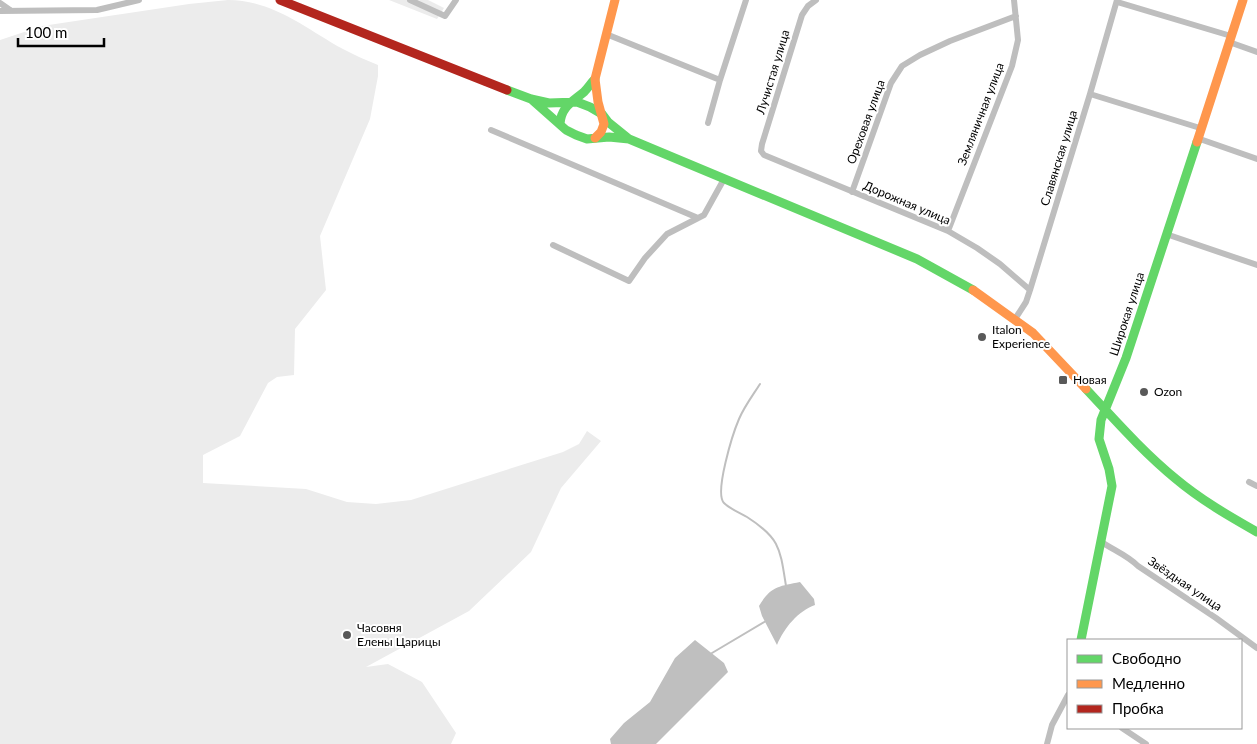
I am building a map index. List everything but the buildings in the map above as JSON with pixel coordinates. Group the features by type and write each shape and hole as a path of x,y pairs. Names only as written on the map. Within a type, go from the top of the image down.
{"main road":[{"path":"280,0 531,99 549,103 577,102 585,105 602,114 608,122 629,139 917,259 968,286 1033,333 1146,451 1177,480 1210,504 1257,532"},
{"path":"595,138 604,127 596,95 595,79 615,0"},
{"name":"Широкая улица","path":"1081,639 1106,506 1112,491 1112,481 1099,438 1104,408 1126,358 1243,0"},
{"path":"560,124 560,115 569,103 588,89 595,79"},
{"path":"531,99 566,130 576,135 587,139 609,137 629,139"}],"street":[{"path":"0,11 97,10 139,0"},
{"path":"410,0 444,16 456,0"},
{"path":"708,123 746,0"},
{"name":"Лучистая улица","path":"764,155 761,151 762,144 802,15 808,6 816,0"},
{"name":"Земляничная улица","path":"948,231 1012,66 1018,40 1014,0"},
{"path":"1117,1 1230,39 1257,52"},
{"name":"Славянская улица","path":"1016,319 1026,302 1030,290 1117,1"},
{"path":"0,3 10,10"},
{"name":"Ореховая улица","path":"852,192 891,83 902,66 920,54 1016,16"},
{"path":"606,34 720,80"},
{"path":"1090,94 1200,128"},
{"path":"491,130 698,218"},
{"path":"1197,138 1257,159"},
{"name":"Дорожная улица","path":"764,155 948,231 1000,264 1030,290"},
{"path":"554,245 629,281 644,258 667,234 704,215 724,179"},
{"path":"1166,234 1257,265"},
{"path":"1249,482 1257,486"},
{"name":"Звёздная улица","path":"1100,541 1128,556 1138,566 1257,648"},
{"path":"1047,744 1052,725 1067,697"},
{"path":"1124,729 1146,744"}],"shaded area":[{"path":"228,0 260,5 288,17 343,49 378,65 378,76 370,119 320,236 326,290 295,329 294,375 277,377 268,383 240,436 203,455 203,483 306,489 347,502 376,504 411,500 563,452 579,444 587,431 601,441 561,488 531,552 469,611 366,667 388,664 422,682 456,733 451,744 0,744 0,40 42,26"},
{"path":"389,0 428,0 444,8 437,19"},
{"path":"800,582 814,599 815,605 803,611 792,621 777,645 759,606 767,595 776,588"},
{"path":"695,640 724,663 728,672 656,744 611,744 610,739 624,723 650,702 675,658"}],"waterway":[{"path":"760,384 743,410 736,426 723,476 722,497 726,505 758,524 772,538 780,553 786,586"},
{"path":"712,653 766,621"}],"traffic: fast":[{"path":"560,124 562,113 565,109 595,79"},
{"path":"507,90 531,99 549,103 577,102 590,107 602,114 608,122 629,139"},
{"path":"531,99 566,130 576,135 587,139 609,137 629,139 917,259 973,290"},
{"path":"1081,639 1112,486 1109,469 1099,439 1101,420 1126,358 1197,142"},
{"path":"1086,389 1164,469 1205,501 1257,532"}],"traffic: slow":[{"path":"595,138 601,132 604,124 598,102 595,79 615,0"},
{"path":"1197,142 1243,0"},
{"path":"973,290 1033,333 1086,389"}],"traffic: jam":[{"path":"280,0 507,90"}],"place":[{"name":"Italon Experience","path":"982,337"},
{"name":"Новая","path":"1063,380"},
{"name":"Ozon","path":"1144,392"},
{"name":"Часовня Елены Царицы","path":"347,635"}]}
